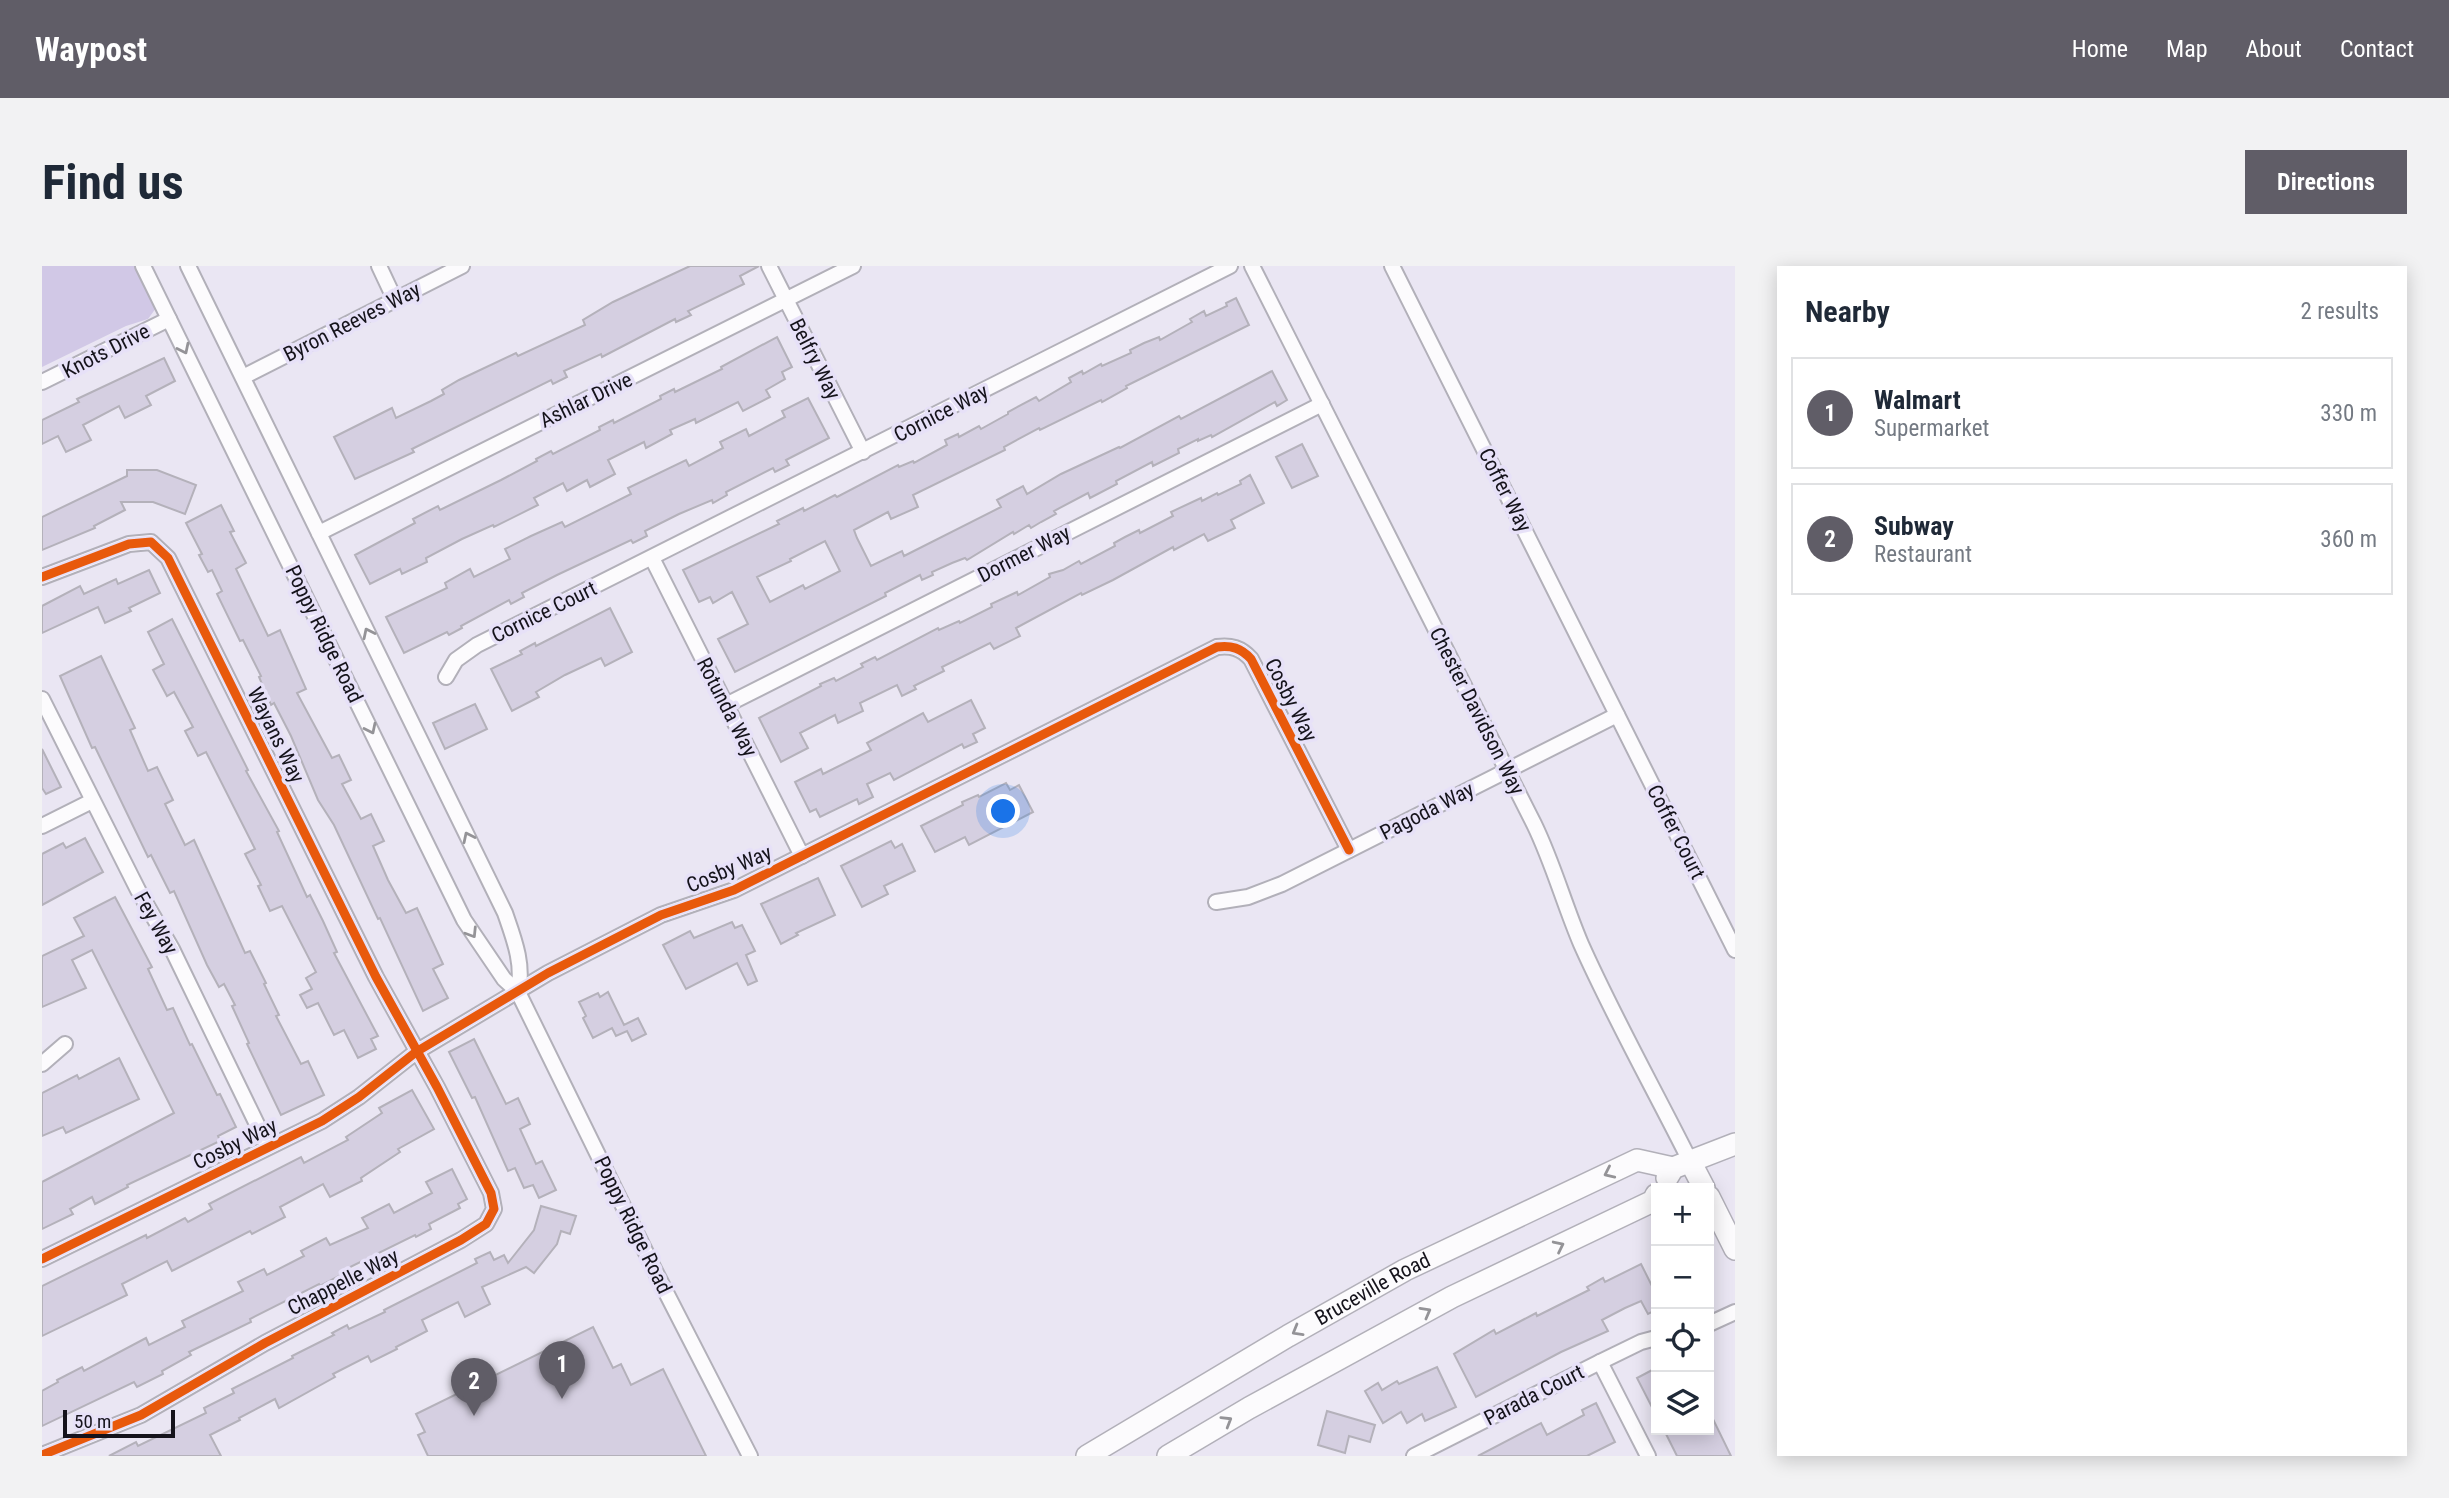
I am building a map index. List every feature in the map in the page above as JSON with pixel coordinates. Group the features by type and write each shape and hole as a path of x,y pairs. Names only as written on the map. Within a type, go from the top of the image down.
{"main road":[{"path":"1666,1183 1682,1165 1735,1144"},
{"name":"Bruceville Road","path":"1087,1456 1288,1336 1405,1270 1637,1160 1682,1165"},
{"path":"1682,1165 1699,1183"},
{"path":"1168,1456 1249,1408 1452,1297 1651,1201"},
{"path":"1714,1207 1735,1249"}],"street":[{"name":"Poppy Ridge Road","path":"144,266 464,919 500,973 518,992 654,1269 750,1456"},
{"name":"Poppy Ridge Road","path":"188,266 505,913 520,958 521,981 518,992"},
{"path":"379,266 395,300"},
{"name":"Byron Reeves Way","path":"243,377 462,266"},
{"name":"Belfry Way","path":"769,266 863,452"},
{"name":"Ashlar Drive","path":"319,533 853,266"},
{"name":"Cornice Way","path":"652,558 1230,266"},
{"name":"Chester Davidson Way","path":"1252,266 1546,848 1591,966 1682,1165"},
{"name":"Coffer Way","path":"1392,266 1618,715"},
{"name":"Knots Drive","path":"42,382 169,319"},
{"name":"Dormer Way","path":"726,705 1322,404"},
{"name":"Wayans Way","path":"42,577 129,544 151,542 168,558 416,1052"},
{"name":"Rotunda Way","path":"652,558 802,856"},
{"name":"Cornice Court","path":"446,677 456,660 469,649 652,558"},
{"name":"Cosby Way","path":"42,1259 322,1121 359,1097 416,1052 574,959 648,921 722,895 1210,650 1225,645 1239,649 1251,659 1349,850"},
{"name":"Fey Way","path":"42,699 141,897 172,949 268,1147"},
{"name":"Pagoda Way","path":"1216,902 1266,891 1618,715"},
{"name":"Coffer Court","path":"1618,715 1735,950"},
{"path":"42,826 92,801"},
{"path":"42,1064 65,1044"},
{"name":"Chappelle Way","path":"42,1455 141,1415 265,1343 409,1268 486,1224 494,1209 491,1193 437,1087 416,1052"},
{"path":"1714,1322 1735,1312"},
{"name":"Parada Court","path":"1414,1456 1600,1362 1651,1339"},
{"path":"1600,1362 1648,1456"}],"shaded area":[{"path":"42,266 136,266 156,308 148,319 126,326 42,367"}],"building":[{"path":"690,266 759,266 740,276 744,284 688,311 691,315 676,322 675,319 602,357 601,354 564,371 567,377 553,384 551,380 412,449 414,452 355,479 334,437 392,408 396,418 444,394 442,390 459,380 585,325 583,320 613,302"},
{"path":"1236,298 1249,325 1126,386 1127,388 1102,402 1101,400 1040,430 1039,428 1004,447 1005,450 913,495 918,507 891,519 888,512 854,530 871,566 902,551 904,556 1001,507 997,500 1023,486 1027,494 1061,474 1120,448 1179,416 1181,419 1272,371 1287,400 1277,406 1275,402 1212,437 1211,435 1198,439 1178,449 1179,453 1153,466 1152,462 1090,498 1088,493 1054,511 1056,514 1031,528 1029,525 1014,534 1013,532 967,560 965,558 952,563 922,580 920,575 885,593 886,596 735,672 718,639 748,624 732,592 713,603 710,597 699,602 683,570 779,524 777,521 803,508 804,511 835,495 837,497 898,465 899,467 913,461 914,463 947,445 945,440 958,434 959,437 979,426 981,429 1036,397 1039,401 1071,382 1069,378 1082,371 1083,374 1101,364 1102,366 1159,337 1160,340 1192,322 1190,319 1204,311 1206,316 1227,306 1226,303","holes":["825,541 840,571 805,589 803,585 770,602 757,577"]},
{"path":"777,337 792,367 782,372 785,379 766,390 770,397 743,411 738,402 696,423 695,419 670,430 672,434 646,448 644,442 608,460 615,474 590,487 587,480 567,491 563,483 534,498 538,505 494,527 493,525 462,539 426,558 427,562 402,574 400,569 370,584 355,555 415,523 413,519 438,506 440,510 501,480 551,451 553,454 600,430 599,427 613,420 614,423 661,399 660,396 674,389 675,392 722,369 721,367"},
{"path":"164,358 175,381 146,396 151,405 125,418 119,406 83,425 91,440 66,452 58,436 42,444 42,420 79,402 77,399"},
{"path":"808,398 829,438 786,460 789,465 775,472 773,468 726,492 727,495 713,503 712,500 679,514 645,531 647,536 633,543 631,540 557,575 522,593 524,597 511,604 509,600 449,635 447,632 404,653 386,617 447,588 445,583 470,569 474,577 510,559 505,549 531,536 562,522 565,527 631,494 628,488 686,460 689,466 723,448 720,442 746,429 749,436 785,417 782,411"},
{"path":"1302,444 1318,476 1292,488 1276,457"},
{"path":"127,470 157,470 196,485 185,514 153,502 121,502 125,510 94,526 95,528 42,550 42,517 127,476"},
{"path":"1250,475 1264,503 1231,520 1235,528 1208,541 1204,534 1174,550 1173,547 1113,580 1082,595 1081,593 1016,628 1020,636 994,649 990,643 942,667 944,671 914,686 916,689 902,696 897,685 860,703 863,711 838,723 835,715 800,733 808,748 781,762 759,718 821,686 820,684 834,678 836,681 863,667 861,664 875,657 877,660 938,628 939,630 959,621 960,623 992,607 991,604 1017,592 1018,595 1050,577 1049,574 1079,561 1081,564 1115,546 1114,543 1125,537 1139,530 1140,533 1173,516 1171,512 1201,498 1202,501 1217,493 1218,495 1241,484 1240,481"},
{"path":"221,505 234,531 230,532 246,563 236,569 268,636 280,630 306,689 297,693 332,758 339,755 351,780 342,784 361,819 371,814 384,841 373,846 388,880 406,913 417,908 443,964 433,969 448,998 423,1011 334,825 318,800 291,736 274,703 271,705 259,677 261,676 217,594 222,591 212,570 208,572 199,555 202,554 186,523"},
{"path":"149,570 160,593 129,608 131,611 105,623 98,607 42,633 42,606 80,586 84,594 116,579 118,584"},
{"path":"610,608 632,652 605,666 601,658 565,675 536,692 539,697 512,711 491,669 522,654 520,651 535,643 536,646"},
{"path":"172,619 248,770 246,771 279,831 277,832 307,897 310,895 323,921 337,952 334,953 378,1036 371,1039 376,1049 358,1058 344,1030 334,1035 318,1003 307,1008 300,995 312,989 306,978 316,972 282,906 270,911 258,886 261,885 245,854 255,849 206,752 198,756 185,731 193,727 174,692 167,696 153,670 164,664 148,632"},
{"path":"101,656 135,728 130,730 148,771 157,767 173,800 165,804 185,845 194,840 245,953 250,951 266,983 264,984 279,1015 276,1016 301,1064 308,1061 324,1095 281,1115 247,1044 249,1043 232,1006 235,1005 224,984 219,987 207,965 174,891 170,893 151,855 148,857 95,747 92,748 60,676"},
{"path":"971,700 985,728 973,734 977,742 964,748 962,744 894,780 890,773 867,784 873,797 859,804 857,799 820,817 816,809 810,812 795,782 821,769 823,774 871,750 867,743 923,713 928,722"},
{"path":"475,704 487,729 445,749 433,723"},
{"path":"42,749 61,787 46,794 42,788"},
{"path":"1006,783 1010,790 1019,785 1033,812 969,845 965,837 935,852 921,826 963,805 962,802 978,795 979,797"},
{"path":"85,838 103,872 42,905 42,854 63,843 66,848"},
{"path":"891,841 895,848 902,844 915,871 884,886 888,894 862,907 841,866"},
{"path":"818,878 835,915 796,933 798,935 781,944 761,904"},
{"path":"115,897 152,967 148,969 167,1010 173,1008 190,1045 192,1044 236,1127 218,1136 220,1141 127,1185 128,1187 95,1204 92,1197 70,1209 73,1214 42,1229 42,1182 174,1113 92,950 72,960 86,988 42,1007 42,956 84,936 74,918"},
{"path":"732,922 735,928 742,925 755,951 746,955 757,981 748,985 737,963 686,989 663,945 690,931 694,938"},
{"path":"608,992 624,1025 638,1018 646,1034 632,1041 627,1031 616,1036 612,1028 593,1038 579,1002 598,993 600,997"},
{"path":"474,1039 506,1104 518,1098 530,1124 520,1129 536,1164 542,1161 556,1190 539,1198 533,1185 524,1188 515,1168 508,1171 475,1097 472,1098 449,1052"},
{"path":"119,1058 139,1099 66,1133 63,1127 42,1136 42,1093 77,1075 79,1079"},
{"path":"412,1090 434,1129 398,1149 400,1152 361,1178 362,1181 330,1197 323,1184 280,1207 285,1217 252,1234 250,1231 172,1271 167,1261 122,1284 127,1295 42,1336 42,1286 146,1235 147,1238 185,1218 188,1222 212,1209 209,1204 301,1157 304,1163 348,1140 346,1137 382,1113 379,1108"},
{"path":"452,1169 467,1199 458,1204 460,1208 429,1224 431,1229 344,1270 345,1273 189,1352 191,1355 162,1371 163,1374 137,1387 134,1382 42,1426 42,1391 58,1382 57,1380 82,1367 84,1371 146,1338 149,1345 185,1327 182,1321 243,1291 238,1282 264,1269 267,1275 304,1256 301,1251 326,1238 330,1245 368,1228 362,1218 389,1204 394,1213 432,1193 426,1182"},
{"path":"541,1206 576,1216 570,1234 561,1231 557,1244 534,1273 526,1267 482,1287 490,1304 465,1317 458,1302 422,1320 427,1331 396,1347 397,1349 371,1362 368,1356 333,1374 335,1377 279,1408 275,1399 239,1418 240,1420 210,1435 221,1456 109,1456 136,1442 138,1446 206,1413 204,1408 234,1393 232,1389 293,1358 292,1356 334,1335 332,1333 347,1325 349,1329 385,1312 384,1310 477,1263 475,1259 490,1252 494,1260 504,1255 508,1263 534,1230"},
{"path":"1641,1264 1651,1284 1651,1312 1648,1314 1641,1301 1625,1308 1602,1320 1608,1331 1561,1352 1476,1397 1454,1354 1494,1330 1496,1334 1589,1290 1587,1287 1603,1278 1605,1282"},
{"path":"593,1327 613,1368 621,1364 631,1385 663,1369 706,1456 428,1456 418,1435 425,1432 416,1414"},
{"path":"1437,1367 1456,1407 1425,1421 1422,1414 1407,1423 1401,1412 1383,1423 1365,1391 1378,1383 1382,1390 1397,1381 1399,1384"},
{"path":"1651,1371 1651,1405 1637,1378"},
{"path":"1596,1403 1615,1442 1587,1456 1478,1456 1541,1423 1547,1435 1584,1415 1582,1410"},
{"path":"1327,1411 1375,1425 1370,1442 1349,1436 1345,1453 1318,1445"},
{"path":"1714,1421 1731,1456 1677,1456 1666,1435 1714,1435"}],"cycle path":[{"path":"42,577 129,544 151,542 168,558 376,977 437,1087 491,1193 494,1209 486,1224 461,1240 265,1343 141,1415 42,1455"},
{"path":"42,1259 322,1121 359,1097 416,1052 548,973 661,915 734,890 1217,647 1236,648 1251,659 1349,850"}],"place":[{"name":"Walmart","path":"562,1399"},
{"name":"Subway","path":"474,1416"}]}
